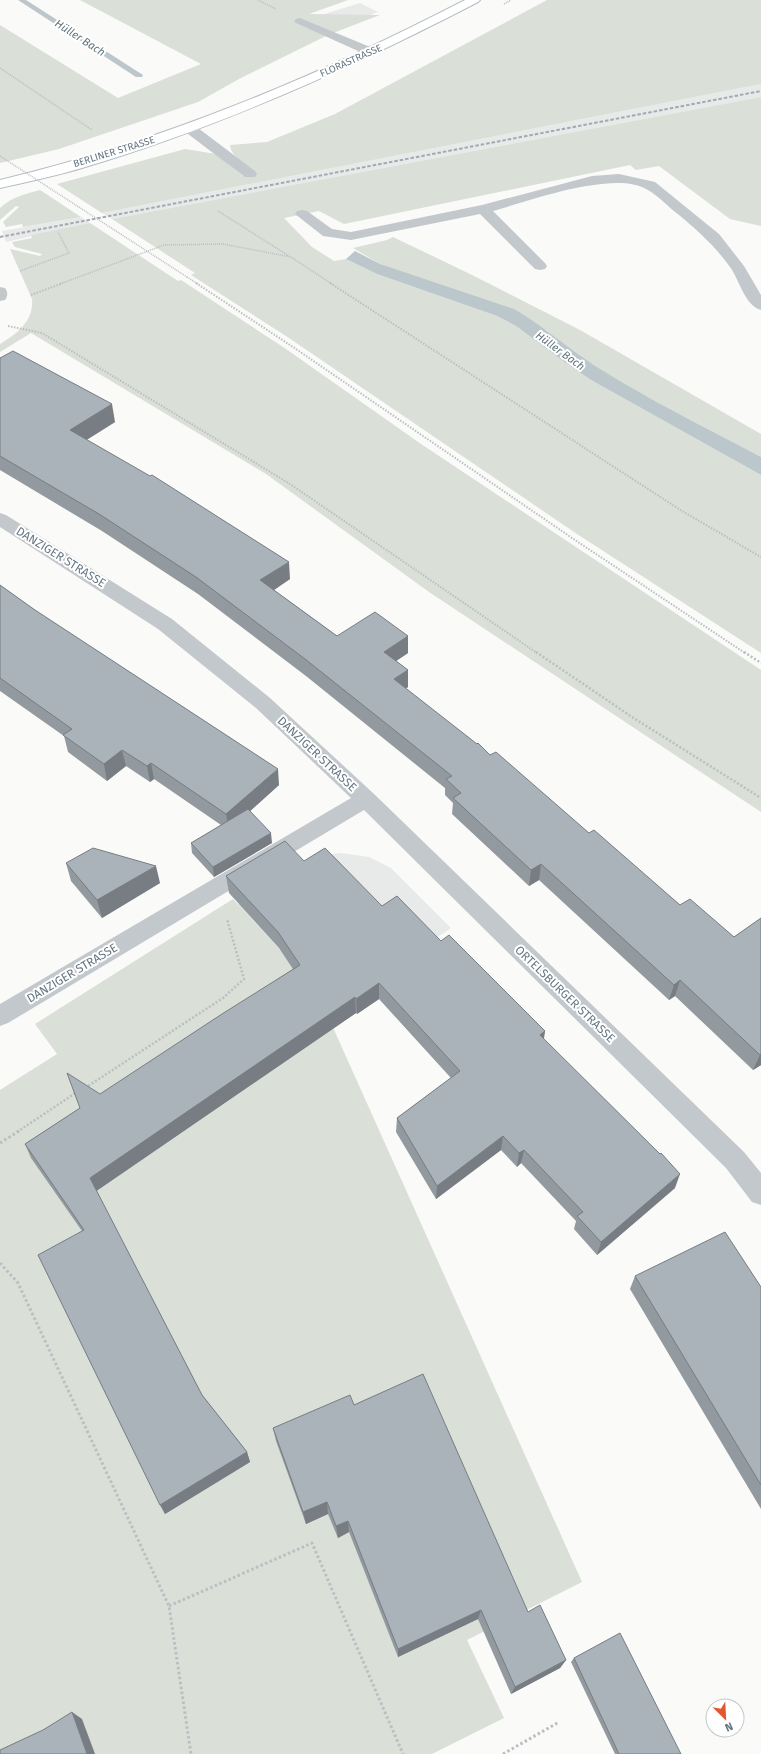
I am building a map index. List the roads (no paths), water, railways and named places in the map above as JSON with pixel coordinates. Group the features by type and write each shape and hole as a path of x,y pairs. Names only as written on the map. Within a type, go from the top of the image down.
{"main road":[{"name":"FLORASTRASSE","path":"225,114 371,52 474,0"},
{"name":"BERLINER STRASSE","path":"0,184 75,165 118,152 225,114"}],"street":[{"path":"300,21 371,52"},
{"path":"189,128 250,174"},
{"path":"302,214 328,233 351,236 483,209 592,180 619,178 650,184 714,237 737,266 754,298 761,304"},
{"path":"483,209 540,266"},
{"path":"0,291 0,297"},
{"name":"DANZIGER STRASSE","path":"0,519 165,624 263,704 366,799 0,1016"},
{"name":"ORTELSBURGER STRASSE","path":"366,799 735,1160 761,1193"}],"water":[{"path":"355,251 380,264 514,309 614,377 655,401 761,457 761,475 591,380 516,326 497,316 377,274 346,259"}],"waterway":[{"name":"Hüller Bach","path":"21,0 139,75"}],"railway":[{"path":"0,237 761,91"}]}
